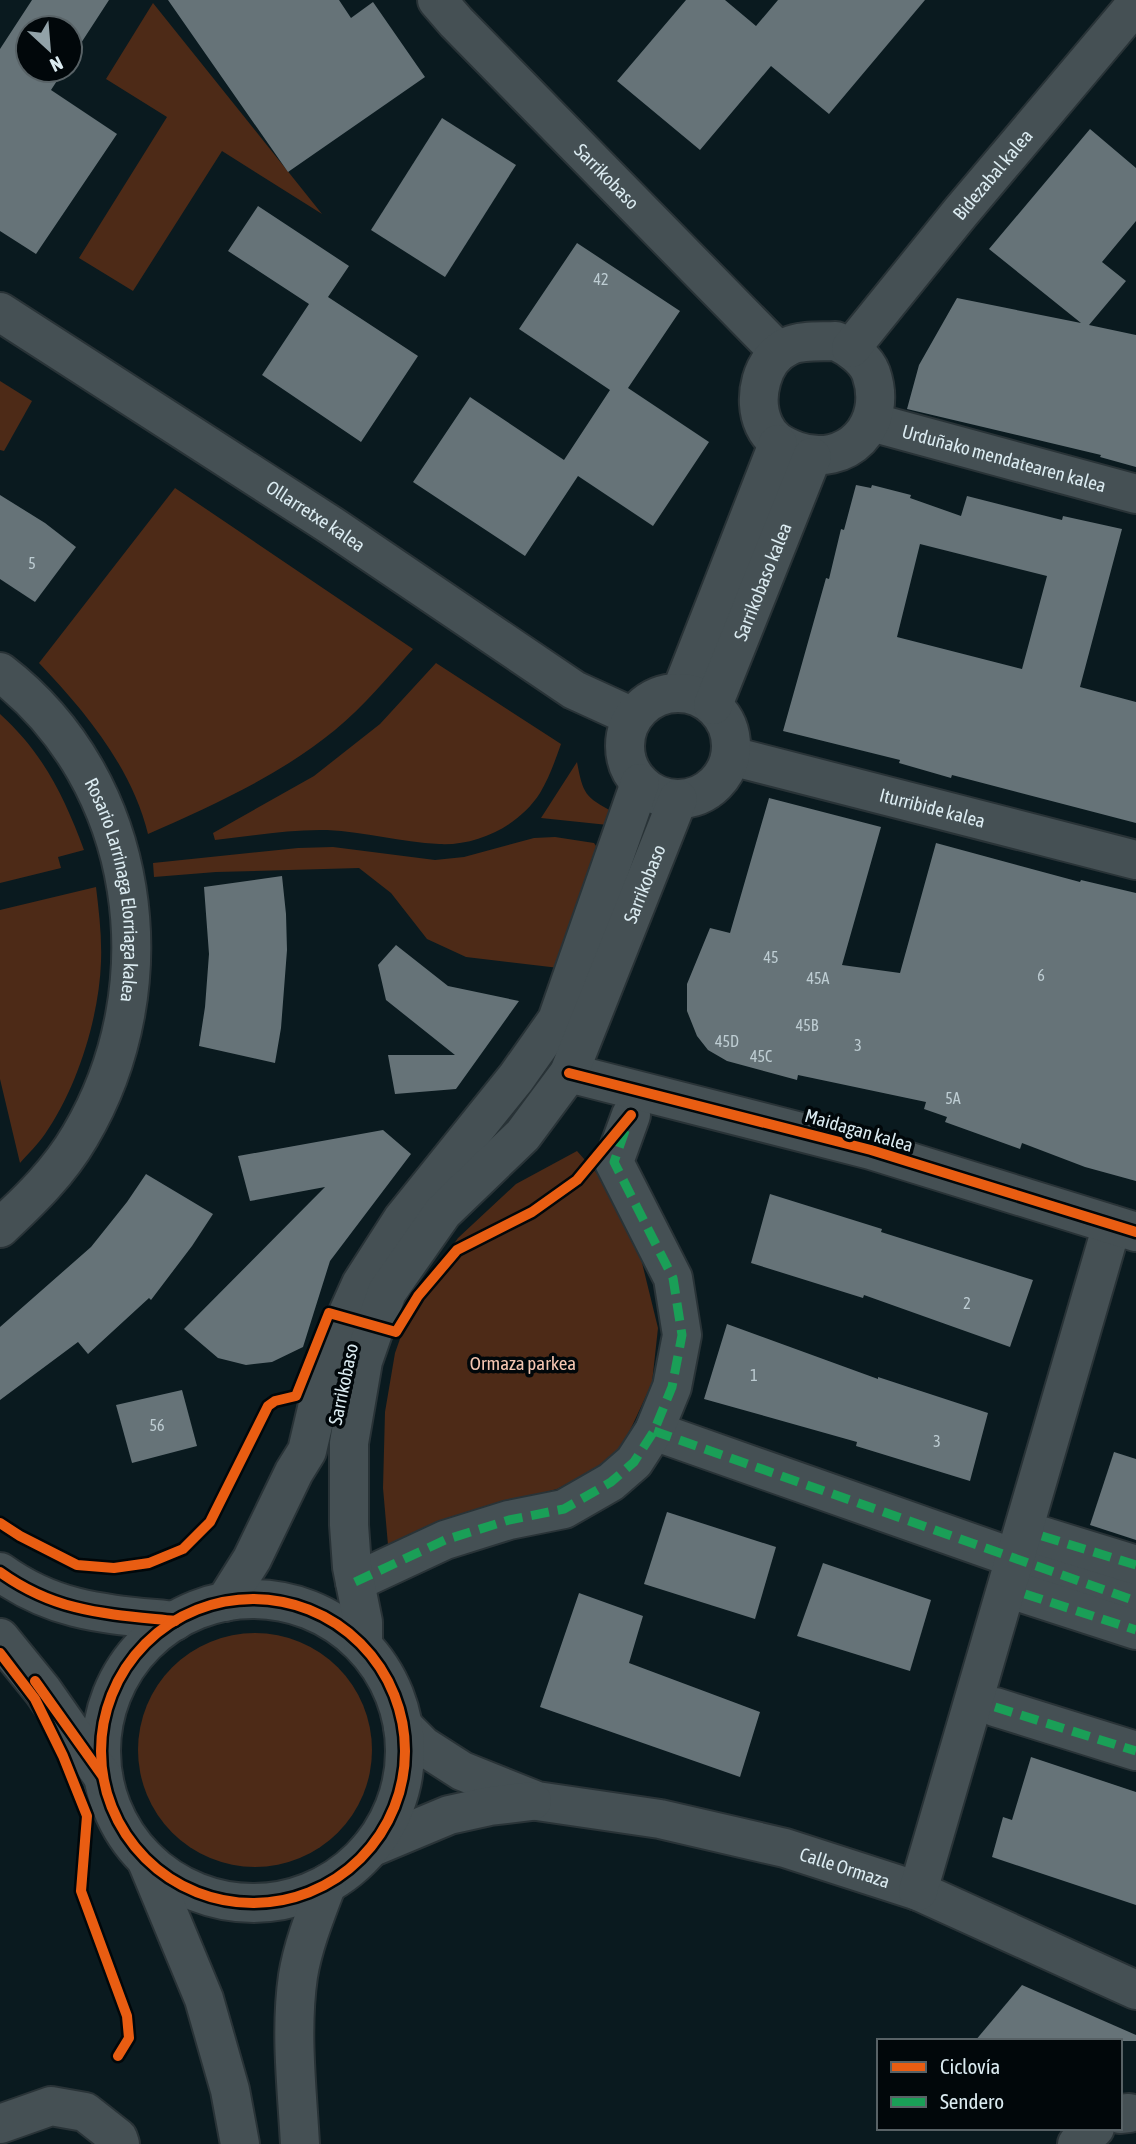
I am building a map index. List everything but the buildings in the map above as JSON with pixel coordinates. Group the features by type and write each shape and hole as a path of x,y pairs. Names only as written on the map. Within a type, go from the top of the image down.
{"street":[{"name":"Sarrikobaso","path":"437,0 779,352"},
{"name":"Bidezabal kalea","path":"851,348 960,213 1136,4"},
{"name":"Ollarretxe kalea","path":"0,312 332,526 574,690 633,717"},
{"path":"836,341 851,348 871,372 875,402 871,422 860,439 843,451 795,450 763,424 758,388 761,378 779,352 791,344 836,341"},
{"name":"Urduñako mendatearen kalea","path":"871,422 1136,494"},
{"name":"Sarrikobaso kalea","path":"697,699 795,450"},
{"name":"Rosario Larrinaga Elorriaga kalea","path":"0,672 40,709 67,743 90,779 108,819 122,863 130,900 133,942 125,1023 114,1063 99,1101 56,1172 28,1203 0,1228"},
{"path":"667,693 697,699 729,728 731,756 724,773 712,787 696,796 678,799 664,797 640,783 630,769 625,752 626,734 633,717 654,698 667,693"},
{"name":"Iturribide kalea","path":"731,756 1136,860"},
{"name":"Sarrikobaso","path":"225,1602 252,1559 307,1451 330,1353 361,1284 402,1220 516,1078 557,1020 640,783"},
{"name":"Sarrikobaso","path":"363,1645 363,1622 355,1582 349,1525 349,1443 363,1361 387,1292 443,1212 523,1135 569,1073 678,799"},
{"name":"Maidagan kalea","path":"569,1073 871,1150 1124,1228"},
{"path":"355,1582 445,1540 509,1520 564,1509 611,1482 634,1462 654,1432 672,1387 682,1335 673,1278 614,1162 631,1115"},
{"path":"918,1891 1027,1563 1124,1228"},
{"path":"654,1432 1136,1601"},
{"path":"1027,1563 1136,1565"},
{"path":"1027,1563 1136,1630"},
{"path":"0,1572 32,1592 59,1604 88,1611 175,1620"},
{"path":"146,1859 171,1879 191,1888 232,1901 265,1902 327,1884 350,1868 370,1849 385,1827 400,1791 406,1752 403,1726 389,1682 363,1645 323,1615 275,1600 250,1599 199,1609 175,1620 150,1639 130,1662 115,1688 105,1717 101,1747 103,1777 109,1799 118,1821 146,1859 199,1988 218,2042 240,2144"},
{"path":"0,1638 43,1691 103,1777"},
{"path":"995,1707 1136,1751"},
{"name":"Calle Ormaza","path":"403,1726 423,1746 462,1771 537,1801 660,1819 785,1848 918,1891 1136,1990"},
{"name":"Calle Ormaza","path":"370,1849 449,1815 490,1806 537,1801"},
{"path":"300,2144 295,2015 298,1975 313,1921 327,1884"},
{"path":"0,2124 51,2106 85,2112 118,2138 120,2144"},
{"path":"1077,2144 1093,2130"}],"green space":[{"path":"153,3 322,214 222,151 133,291 79,258 167,117 106,79"},
{"path":"0,381 32,401 4,451 0,450"},
{"path":"175,488 413,649 356,711 314,746 245,788 148,834 131,786 105,742 39,663"},
{"path":"436,663 561,744 540,793 521,815 496,832 468,842 453,844 327,830 215,840 213,833 314,776 380,724"},
{"path":"0,714 28,744 51,776 84,850 58,857 61,868 0,883"},
{"path":"577,762 587,793 613,812 608,825 541,818"},
{"path":"555,837 594,843 601,853 559,968 466,957 427,939 391,893 359,868 216,872 154,877 153,863 298,848 333,847 435,860 464,857 534,838"},
{"path":"96,887 101,962 91,1029 76,1074 57,1116 20,1163 0,1079 0,910"},
{"name":"Ormaza parkea","path":"577,1151 608,1186 634,1230 658,1328 652,1383 633,1424 621,1448 598,1468 557,1489 451,1517 388,1545 383,1488 385,1412 395,1353 412,1305 458,1238 516,1184"},
{"path":"255,1633 278,1635 300,1642 338,1667 363,1705 370,1727 370,1773 363,1795 338,1833 300,1858 278,1865 255,1867 232,1865 210,1858 172,1833 147,1795 140,1773 138,1750 140,1727 147,1705 172,1667 210,1642 232,1635"}],"marked path":[{"path":"355,1582 445,1540 509,1520 564,1509 611,1482 634,1462 654,1431 672,1387 682,1335 673,1278 614,1162 626,1128"},
{"path":"654,1431 1136,1601"},
{"path":"1042,1536 1136,1565"},
{"path":"1025,1594 1136,1630"},
{"path":"995,1707 1136,1751"}],"cycle path":[{"path":"569,1073 871,1150 1136,1232"},
{"path":"0,1523 77,1565 114,1568 149,1563 183,1549 210,1522 268,1406 275,1401 296,1396 329,1313 396,1332 418,1296 457,1250 532,1212 577,1180 631,1115"},
{"path":"0,1572 21,1586 63,1604 105,1613 175,1621"},
{"path":"253,1599 283,1602 311,1611 337,1625 360,1644 379,1667 393,1693 402,1721 405,1751 402,1781 393,1809 379,1835 360,1858 337,1877 311,1891 283,1900 253,1903 223,1900 195,1891 169,1877 146,1858 127,1835 113,1809 104,1781 101,1751 104,1721 113,1693 127,1667 146,1644 169,1625 195,1611 223,1602 253,1599"},
{"path":"0,1653 35,1699 63,1756 87,1816 81,1891 127,2016 129,2038 118,2056"},
{"path":"35,1681 102,1775"}]}
